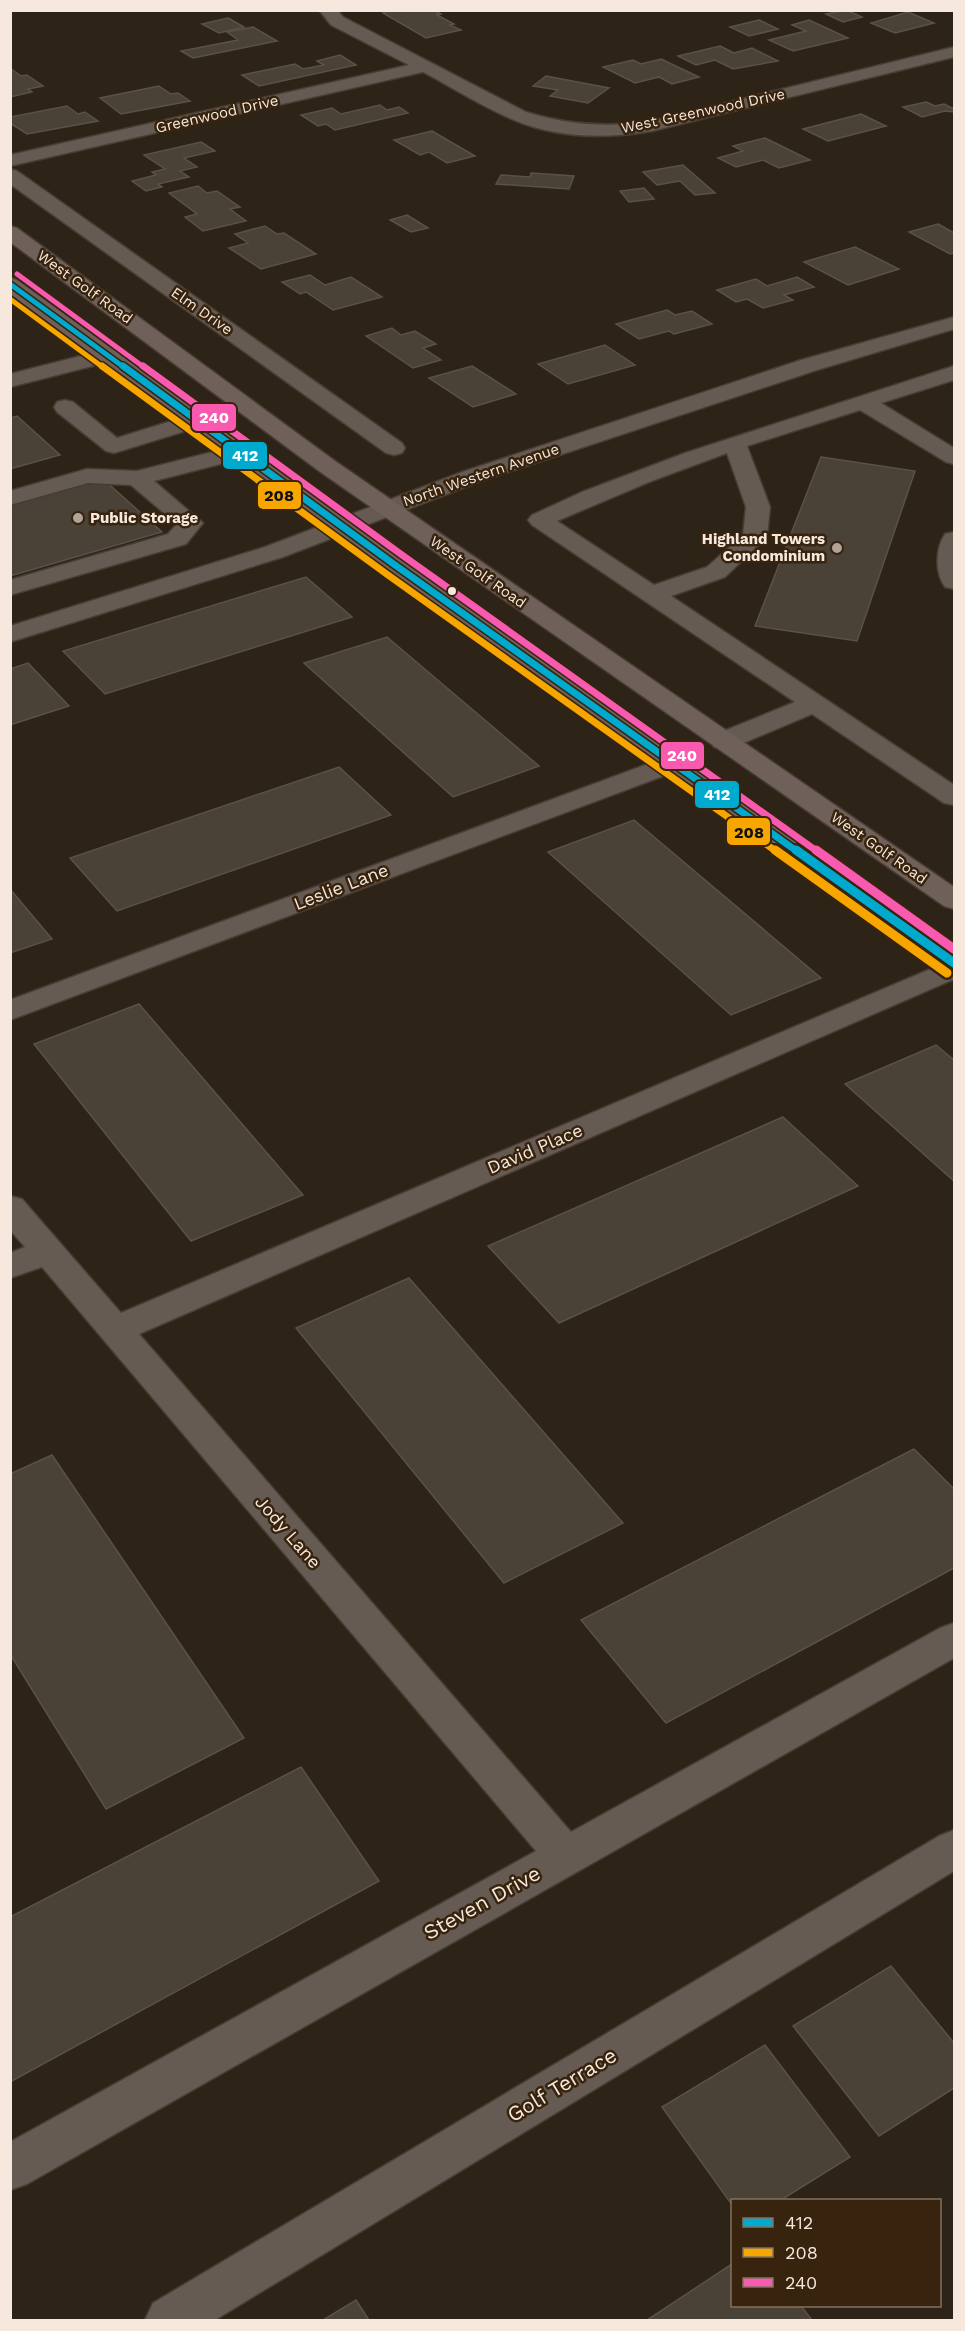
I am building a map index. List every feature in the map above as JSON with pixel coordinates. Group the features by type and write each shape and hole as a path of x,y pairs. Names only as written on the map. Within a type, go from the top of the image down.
{"main road":[{"name":"West Golf Road","path":"10,232 387,508 954,900"},
{"path":"11,285 341,526 954,963"}],"street":[{"name":"West Greenwood Drive","path":"327,10 337,21 520,116 543,124 595,131 627,131 954,52"},
{"name":"Greenwood Drive","path":"10,160 424,67"},
{"name":"Elm Drive","path":"10,175 394,448"},
{"name":"North Western Avenue","path":"10,634 274,552 473,476 809,365 954,323"},
{"path":"10,381 108,355"},
{"path":"954,373 735,444 589,497 540,520 954,797"},
{"path":"863,402 954,457"},
{"path":"65,407 114,446"},
{"path":"10,482 197,420"},
{"path":"651,595 716,572 755,537 758,507 735,444"},
{"path":"10,498 87,476 137,478 240,452"},
{"path":"10,588 177,539 191,524 137,478"},
{"path":"954,538 949,570 954,582"},
{"path":"724,741 814,704"},
{"name":"Leslie Lane","path":"10,1011 672,763"},
{"name":"David Place","path":"116,1330 954,968"},
{"name":"Jody Lane","path":"10,1208 566,1856"},
{"path":"10,1266 48,1251"},
{"name":"Steven Drive","path":"10,2168 954,1639"},
{"name":"Golf Terrace","path":"170,2320 954,1849"}],"building":[{"path":"394,10 434,10 441,14 437,15 454,24 450,25 461,30 426,38 383,13"},
{"path":"846,10 862,17 843,22 826,14"},
{"path":"908,12 934,23 895,33 871,23"},
{"path":"228,18 244,27 219,33 202,24"},
{"path":"759,20 778,29 749,36 730,27"},
{"path":"809,20 848,38 793,51 769,40 806,31 792,25"},
{"path":"253,27 277,41 193,58 181,51 238,40 227,32"},
{"path":"720,46 734,53 752,48 778,61 733,69 715,60 696,65 678,56"},
{"path":"340,55 356,65 259,86 242,75 295,64 303,69 324,65 317,61"},
{"path":"661,59 699,77 672,84 659,77 635,83 603,67 633,60 641,64"},
{"path":"10,68 21,76 27,75 43,86 28,89 32,92 10,97"},
{"path":"546,76 609,88 588,103 550,96 558,90 533,86"},
{"path":"159,86 171,94 178,93 190,101 121,114 100,98"},
{"path":"926,102 935,106 944,104 954,109 954,112 945,111 922,117 903,107"},
{"path":"380,105 387,110 399,107 408,113 335,130 326,124 318,126 301,115 332,108 341,114"},
{"path":"67,106 78,114 85,112 98,121 27,134 10,123 10,117"},
{"path":"861,114 886,126 828,141 803,129"},
{"path":"432,131 475,156 447,163 429,152 420,155 394,140"},
{"path":"765,138 810,160 779,168 763,160 736,167 718,158 743,151 733,146"},
{"path":"201,142 215,151 184,158 197,167 180,171 189,177 158,184 162,187 146,191 132,181 156,175 152,172 165,169 144,155"},
{"path":"683,165 715,193 695,195 680,181 657,185 643,172"},
{"path":"531,173 574,176 569,189 496,184 501,175 530,177"},
{"path":"198,186 207,193 217,191 240,207 230,209 246,221 203,231 185,217 197,214 169,193"},
{"path":"644,188 654,199 629,202 620,191"},
{"path":"407,215 428,228 411,232 390,220"},
{"path":"938,224 954,233 954,253 950,254 909,232"},
{"path":"265,226 277,234 284,233 316,254 261,269 229,248 248,243 235,234"},
{"path":"855,247 899,269 848,285 804,262"},
{"path":"310,275 325,285 351,277 382,297 333,310 306,292 300,294 282,282"},
{"path":"797,277 814,287 784,295 793,300 763,308 747,299 736,302 717,290 756,279 767,286"},
{"path":"667,310 675,315 692,311 712,324 674,334 669,331 639,339 616,324"},
{"path":"392,328 401,335 415,331 436,344 423,348 441,360 413,368 366,336"},
{"path":"605,345 635,365 568,384 538,364"},
{"path":"472,366 516,394 473,407 429,378"},
{"path":"17,416 60,455 10,469 10,418"},
{"name":"Highland Towers Condominium","path":"821,457 915,471 857,641 755,626"},
{"name":"Public Storage","path":"102,478 162,532 10,576 10,504"},
{"path":"306,577 352,617 105,694 63,651"},
{"path":"387,637 539,766 453,797 304,663"},
{"path":"28,663 69,706 10,725 10,669"},
{"path":"339,767 391,815 117,911 70,858"},
{"path":"634,820 821,978 731,1015 548,852"},
{"path":"10,889 52,939 10,953"},
{"path":"139,1004 303,1195 191,1241 34,1044"},
{"path":"936,1045 954,1060 954,1181 845,1084"},
{"path":"783,1117 858,1186 559,1323 488,1246"},
{"path":"409,1278 623,1523 504,1583 296,1328"},
{"path":"914,1449 954,1489 954,1568 666,1723 581,1620"},
{"path":"52,1455 244,1738 106,1809 10,1654 10,1474"},
{"path":"301,1767 379,1881 10,2082 10,1917"},
{"path":"891,1966 954,2043 954,2088 879,2136 793,2026"},
{"path":"765,2045 850,2157 783,2199 731,2199 731,2204 662,2107"},
{"path":"731,2265 731,2307 802,2307 812,2320 647,2320"},
{"path":"356,2300 369,2320 323,2320"}],"transit line":[{"name":"240","path":"17,274 402,555 954,949"},
{"name":"412","path":"10,284 395,565 954,963"},
{"name":"208","path":"10,299 388,575 947,973"}],"place":[{"name":"Public Storage","path":"78,518"},
{"name":"Highland Towers Condominium","path":"837,548"}]}
